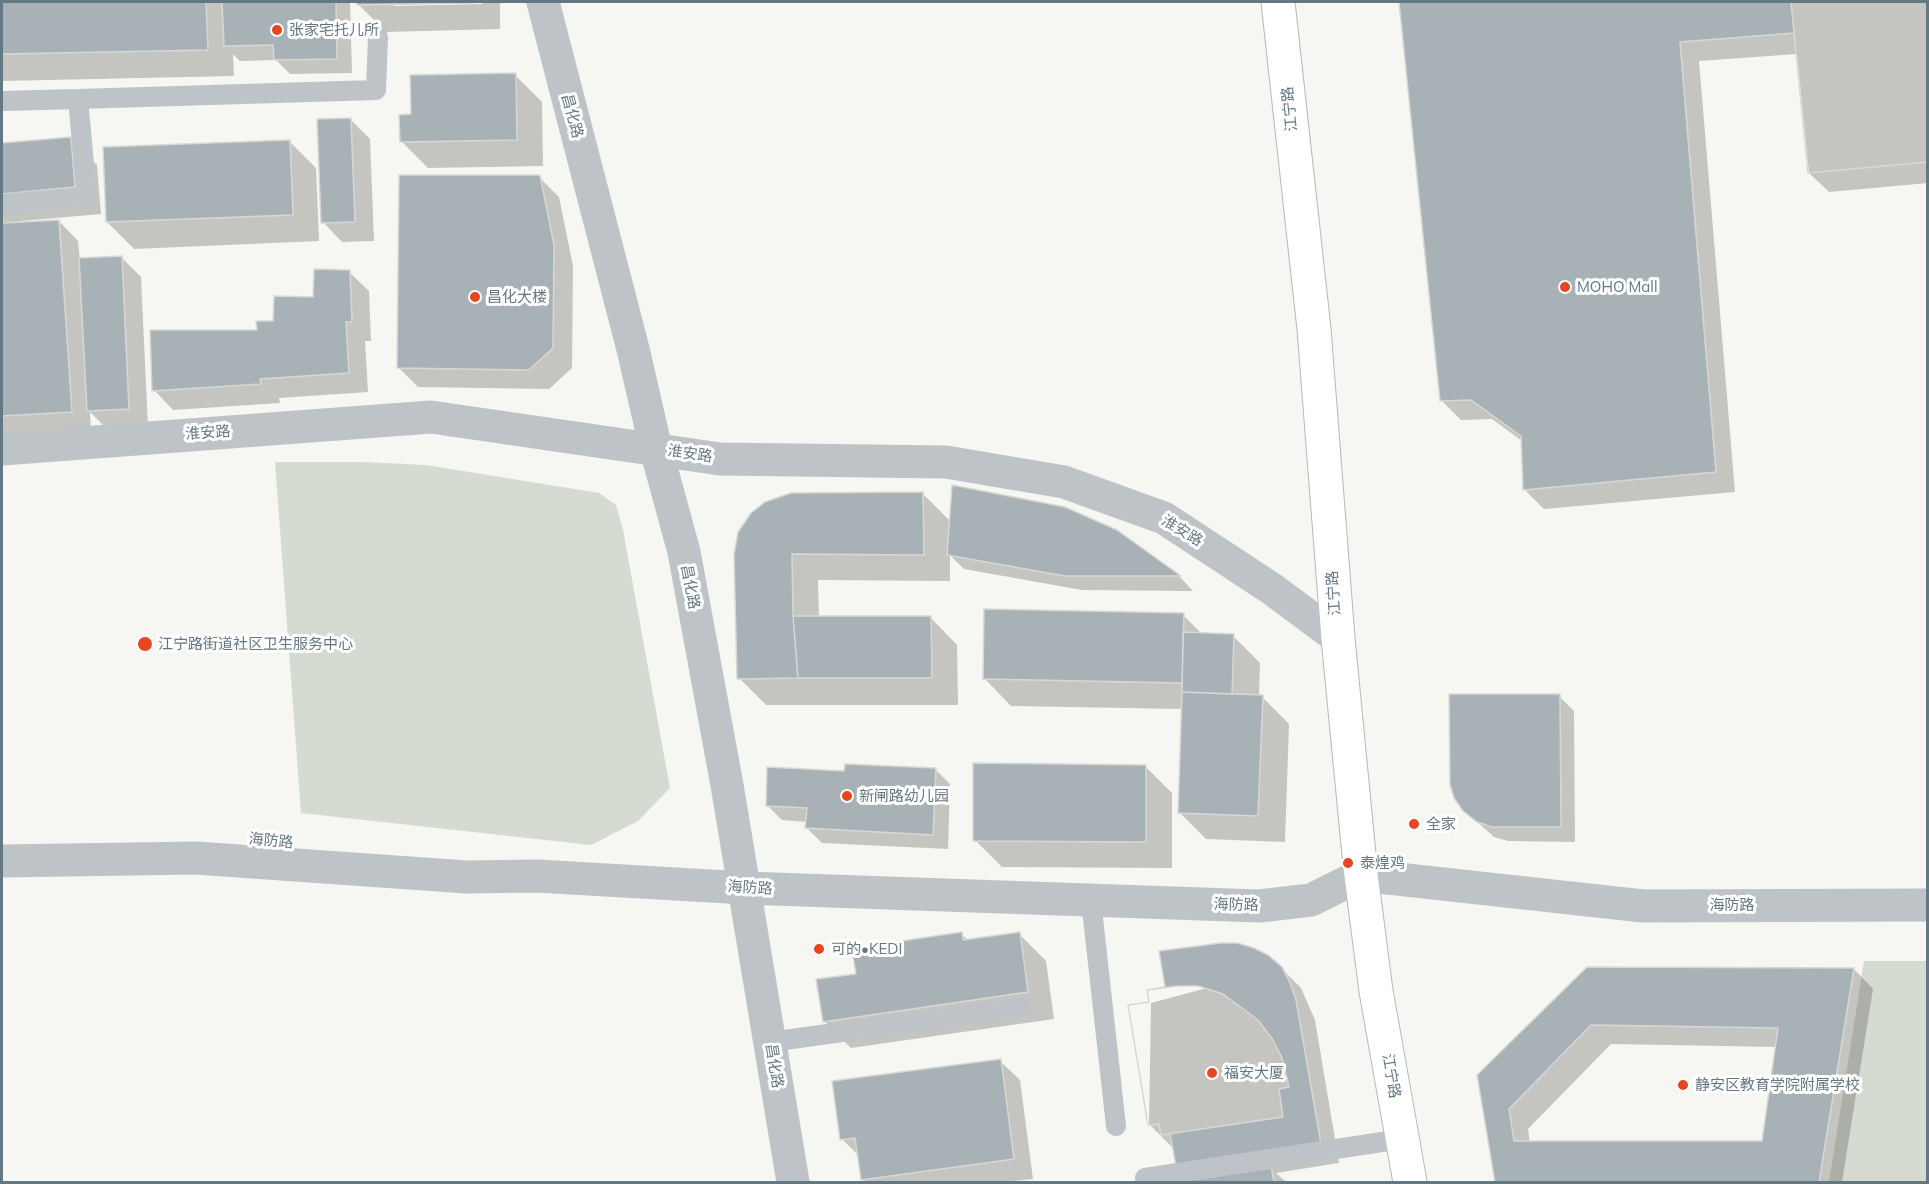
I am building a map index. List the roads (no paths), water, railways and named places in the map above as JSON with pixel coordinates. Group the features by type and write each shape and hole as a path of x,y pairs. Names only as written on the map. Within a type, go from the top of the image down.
{"main road":[{"name":"江宁路","path":"1278,2 1314,329 1338,638 1361,875 1376,992 1410,1182"}],"street":[{"name":"昌化路","path":"543,2 684,552 745,888 793,1182"},
{"name":"淮安路","path":"2,449 431,417 720,459 946,462 1064,482 1164,518 1272,589 1338,638"},
{"name":"海防路","path":"2,839 213,836 456,857 537,876"},
{"name":"海防路","path":"2,861 196,858 467,877 537,876 745,888 1259,906 1311,900 1361,875 1643,906 1928,905"}],"lane":[{"path":"2,101 376,90 378,37"},
{"path":"2,204 87,197 78,99"},
{"path":"1091,900 1116,1126"},
{"path":"770,1042 1022,1007"},
{"path":"1146,1182 1145,1178 1402,1139"}],"place":[{"name":"张家宅托儿所","path":"277,30"},
{"name":"MOHO Mall","path":"1565,287"},
{"name":"昌化大楼","path":"475,297"},
{"name":"江宁路街道社区卫生服务中心","path":"145,644"},
{"name":"新闸路幼儿园","path":"847,796"},
{"name":"全家","path":"1414,824"},
{"name":"泰煌鸡","path":"1348,863"},
{"name":"可的•KEDI","path":"819,949"},
{"name":"福安大厦","path":"1212,1073"},
{"name":"静安区教育学院附属学校","path":"1683,1085"}]}
